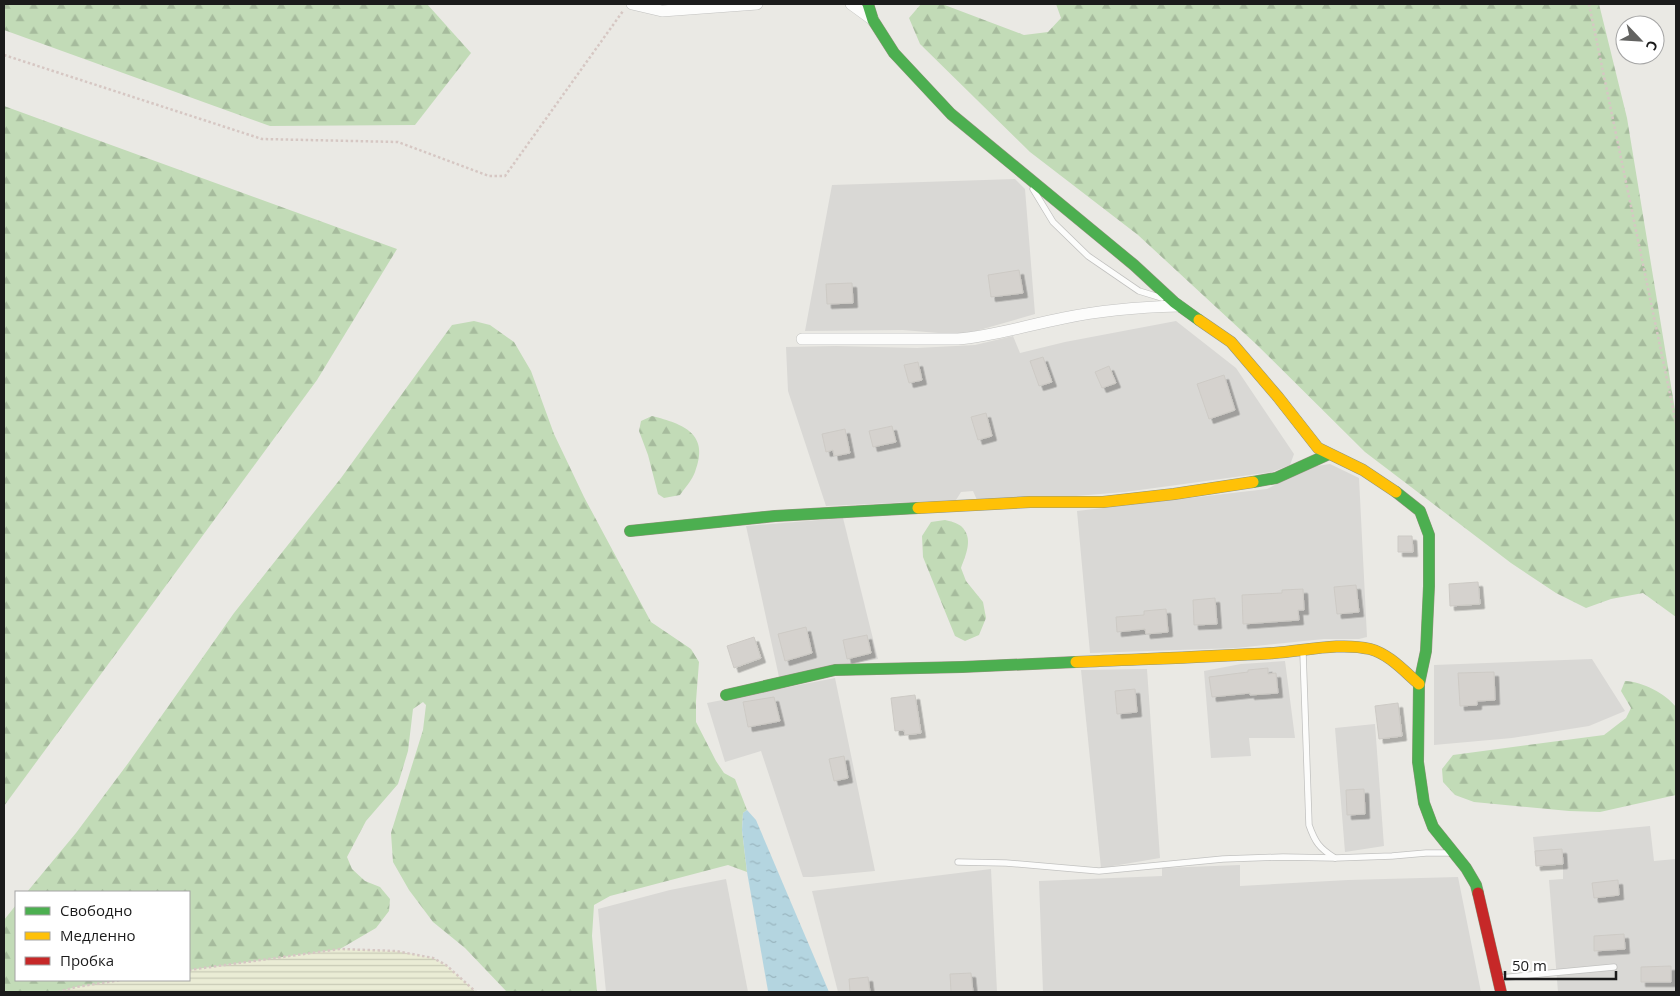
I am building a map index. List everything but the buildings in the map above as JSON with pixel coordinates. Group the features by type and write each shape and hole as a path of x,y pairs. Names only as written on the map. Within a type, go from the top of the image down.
{"street":[{"path":"630,4 662,11 757,4"},
{"path":"851,4 873,20"},
{"path":"868,4 873,20 894,53 951,114 1134,265 1177,304 1231,342 1318,448 1363,470 1404,497 1420,512 1429,535 1426,651 1418,684 1418,762 1424,803 1433,827 1466,868 1476,885 1501,992"},
{"path":"802,339 980,337 1064,318 1127,308 1177,304"},
{"path":"630,531 775,516 1030,502 1103,502 1174,494 1276,478 1329,454"},
{"path":"726,695 835,670 1265,654 1338,647 1369,649 1380,653 1392,660 1418,684"}],"lane":[{"path":"1024,174 1053,222 1088,256 1139,291 1177,304"},
{"path":"1303,650 1309,825 1321,849 1334,858"},
{"path":"958,862 1006,863 1099,871 1223,859 1334,858 1454,853"},
{"path":"1497,978 1614,967"}],"path":[{"path":"4,55 262,139 398,142 489,176 505,176 630,4"},
{"path":"1589,4 1676,423"},
{"path":"190,970 340,949 396,951 433,958 446,965 476,992"},
{"path":"58,992 115,981"}],"shaded area":[{"path":"1015,179 1025,189 1035,314 962,335 903,330 805,331 832,185"},
{"path":"1176,321 1236,368 1294,454 1290,465 1272,472 1125,492 977,500 973,491 961,492 956,500 826,506 788,391 786,347 917,348 975,345 1013,336 1020,353 1065,342"},
{"path":"1330,464 1359,478 1367,637 1359,639 1324,639 1236,648 1090,653 1077,511 1267,489 1310,467"},
{"path":"843,518 878,659 779,677 746,526"},
{"path":"1592,659 1625,711 1589,726 1512,738 1434,745 1434,665"},
{"path":"1285,661 1295,738 1249,738 1251,756 1211,758 1204,671 1241,664"},
{"path":"1147,669 1160,858 1101,868 1081,670"},
{"path":"835,678 875,871 803,877 761,751 725,762 707,703"},
{"path":"1375,724 1384,846 1345,852 1335,728"},
{"path":"1650,826 1654,861 1676,859 1676,992 1558,992 1549,880 1563,879 1563,864 1536,866 1533,837"},
{"path":"1240,865 1240,886 1348,880 1458,877 1481,992 1043,992 1039,881 1162,876 1162,868"},
{"path":"991,869 997,992 838,992 812,891"},
{"path":"726,879 748,992 606,992 598,909 670,890"}],"green space":[{"path":"4,4 427,4 471,53 415,125 270,126 4,30"},
{"path":"921,4 942,4 1024,35 1048,32 1061,18 1056,4 1599,4 1627,118 1676,416 1676,617 1643,593 1611,599 1586,608 1556,593 1511,563 1365,452 1256,344 1138,235 1030,152 920,44 909,18"},
{"path":"4,106 397,249 317,380 4,806"},
{"path":"474,321 490,325 514,342 531,371 554,434 584,497 651,622 691,649 699,662 696,722 724,773 735,779 747,810 743,813 742,830 747,872 728,865 610,896 594,905 592,936 597,992 507,992 465,948 433,922 409,890 393,862 391,833 423,730 426,705 423,702 413,709 408,751 398,784 366,821 347,857 352,869 365,881 380,887 390,899 389,911 376,928 340,949 190,970 190,891 28,891 76,833 129,762 234,613 341,478 452,325"},
{"path":"652,416 684,427 696,440 699,448 699,459 695,472 680,495 664,498 658,494 648,455 639,431 641,421"},
{"path":"945,520 961,526 965,531 968,546 961,568 966,581 983,602 986,618 979,635 965,641 955,636 923,557 922,536 931,522"},
{"path":"1625,681 1653,689 1666,697 1676,707 1676,795 1600,812 1569,811 1474,802 1455,795 1443,782 1442,769 1453,755 1604,735 1626,718 1631,708 1621,691"},
{"path":"15,906 15,981 115,981 58,992 4,992 4,920"},
{"path":"340,949 396,951 433,958 446,965 476,992 58,992 115,981 190,981 190,970"}],"water":[{"path":"747,810 756,820 829,992 768,991 747,872 742,830 743,813"}],"traffic: fast":[{"path":"868,4 873,20 894,53 951,114 1134,265 1174,302 1199,320"},
{"path":"1253,482 1276,478 1329,454"},
{"path":"1396,492 1420,511 1429,535 1426,651 1419,684 1418,762 1424,803 1433,827 1466,868 1476,885 1478,893"},
{"path":"630,531 775,516 918,508"},
{"path":"726,695 835,670 1076,662"}],"traffic: slow":[{"path":"1199,320 1231,342 1318,448 1363,470 1396,492"},
{"path":"918,508 1030,502 1103,502 1253,482"},
{"path":"1076,662 1274,653 1347,646 1377,651 1396,664 1419,684"}],"traffic: jam":[{"path":"1478,893 1501,992"}]}
